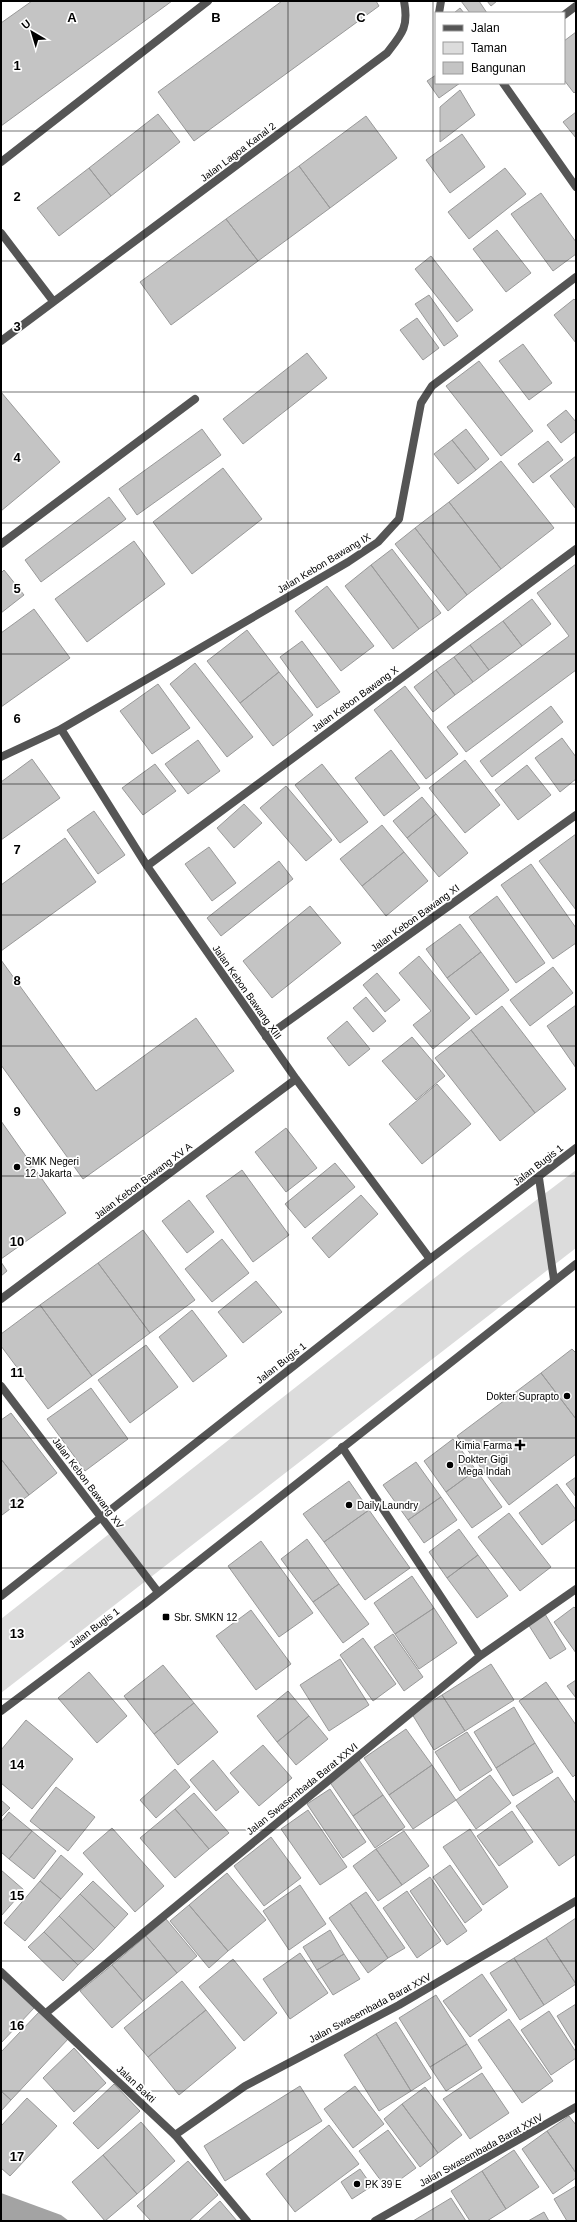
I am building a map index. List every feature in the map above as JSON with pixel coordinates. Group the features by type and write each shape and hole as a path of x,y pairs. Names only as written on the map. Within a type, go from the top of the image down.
{"street":[{"path":"1,162 208,1"},
{"name":"Jalan Lagoa Kanal 2","path":"1,341 387,53 404,31 407,16 404,1"},
{"path":"439,12 441,1"},
{"path":"565,14 576,6"},
{"path":"504,84 576,187"},
{"path":"1,233 53,301"},
{"name":"Jalan Kebon Bawang IX","path":"1,757 61,729 348,562 378,542 398,519 421,403 432,386 576,277"},
{"path":"1,544 195,399"},
{"name":"Jalan Kebon Bawang X","path":"147,866 576,549"},
{"name":"Jalan Kebon Bawang XIII","path":"61,729 147,866 266,1037 430,1259"},
{"name":"Jalan Kebon Bawang XI","path":"266,1037 576,815"},
{"name":"Jalan Kebon Bawang XV A","path":"1,1299 296,1079"},
{"name":"Jalan Bugis 1","path":"1,1596 430,1259 540,1178 576,1148"},
{"path":"540,1178 554,1280"},
{"name":"Jalan Bugis 1","path":"1,1711 158,1592 576,1264"},
{"name":"Jalan Kebon Bawang XV","path":"1,1386 158,1592"},
{"path":"342,1447 480,1656"},
{"name":"Jalan Swasembada Barat XXVI","path":"46,2013 480,1656 576,1589"},
{"name":"Jalan Swasembada Barat XXV","path":"175,2136 245,2086 399,2005 576,1901"},
{"name":"Jalan Bakti","path":"1,1972 175,2136 247,2221"},
{"name":"Jalan Swasembada Barat XXIV","path":"375,2221 576,2107"}],"green space":[{"path":"576,1170 576,1248 1,1693 1,1619 465,1254"}],"shaded area":[{"path":"1,2193 61,2215 69,2221 1,2221"}],"building":[{"path":"32,1 172,1 1,126 1,23"},
{"path":"282,1 376,1 379,6 194,141 158,92"},
{"path":"461,1 479,1 486,12 469,12"},
{"path":"487,1 497,1 491,6"},
{"path":"460,8 463,12 455,12"},
{"path":"576,32 576,91 574,93 565,81 565,40"},
{"path":"435,76 435,84 459,84 439,98 427,81"},
{"path":"460,90 475,115 440,142 440,107"},
{"path":"576,112 576,138 563,122"},
{"path":"158,114 180,142 111,196 89,168"},
{"path":"366,116 397,158 330,208 299,166"},
{"path":"462,134 485,167 450,193 426,160"},
{"path":"299,166 330,208 258,261 226,219"},
{"path":"89,168 111,196 59,236 37,208"},
{"path":"505,168 526,194 469,239 448,212"},
{"path":"541,193 576,242 576,254 553,271 511,214"},
{"path":"226,219 258,261 171,325 140,282"},
{"path":"497,230 531,273 506,292 473,249"},
{"path":"431,256 473,310 457,322 415,269"},
{"path":"429,295 458,336 444,346 415,304"},
{"path":"574,299 576,301 576,343 554,315"},
{"path":"417,318 439,348 423,360 400,330"},
{"path":"523,344 552,383 529,400 499,361"},
{"path":"307,353 327,378 243,444 223,419"},
{"path":"479,361 533,431 501,456 446,386"},
{"path":"1,392 60,462 1,511"},
{"path":"566,410 576,422 576,431 561,443 547,425"},
{"path":"202,429 221,455 137,515 119,489"},
{"path":"466,429 489,459 476,470 452,440"},
{"path":"452,440 476,470 458,484 434,454"},
{"path":"548,441 563,460 533,483 518,464"},
{"path":"576,456 576,509 550,476"},
{"path":"501,461 554,528 501,569 449,502"},
{"path":"223,468 262,519 192,574 153,522"},
{"path":"109,497 126,519 41,582 25,560"},
{"path":"449,502 501,569 467,595 415,528"},
{"path":"415,528 467,595 448,611 395,544"},
{"path":"134,541 165,584 87,642 55,599"},
{"path":"392,549 441,613 419,629 371,565"},
{"path":"576,564 576,670 466,752 447,727 569,636 537,593"},
{"path":"371,565 419,629 393,649 345,586"},
{"path":"4,570 24,595 1,613 1,573"},
{"path":"327,586 374,646 341,671 295,611"},
{"path":"532,599 551,624 522,646 503,621"},
{"path":"34,609 70,658 1,707 1,633"},
{"path":"503,621 522,646 489,670 470,645"},
{"path":"247,630 279,672 240,703 207,661"},
{"path":"302,641 340,692 317,708 280,657"},
{"path":"470,645 489,670 473,682 454,657"},
{"path":"454,657 473,682 455,695 436,670"},
{"path":"195,663 253,737 227,757 170,684"},
{"path":"436,670 455,695 433,712 414,687"},
{"path":"279,672 313,715 273,746 240,703"},
{"path":"158,684 190,728 152,754 120,711"},
{"path":"405,686 458,754 426,779 374,710"},
{"path":"551,706 563,722 492,777 480,761"},
{"path":"562,738 576,757 576,779 560,792 535,758"},
{"path":"198,740 220,771 188,794 165,764"},
{"path":"391,750 420,788 384,816 355,778"},
{"path":"32,759 60,798 1,840 1,782"},
{"path":"465,760 500,805 465,833 429,788"},
{"path":"155,764 176,791 143,815 122,788"},
{"path":"322,764 368,822 340,843 295,785"},
{"path":"527,765 551,795 518,820 495,790"},
{"path":"286,786 332,840 306,861 260,808"},
{"path":"422,797 436,814 407,838 393,821"},
{"path":"244,804 262,823 234,848 217,828"},
{"path":"94,811 125,855 98,874 67,830"},
{"path":"436,814 468,853 439,877 407,838"},
{"path":"382,825 404,852 362,886 340,859"},
{"path":"576,834 576,910 539,861"},
{"path":"65,838 96,882 1,951 1,885"},
{"path":"209,847 236,883 212,901 185,864"},
{"path":"404,852 428,881 386,916 362,886"},
{"path":"279,861 293,879 221,936 207,918"},
{"path":"531,864 576,928 576,943 553,959 501,885"},
{"path":"497,896 545,963 516,983 469,917"},
{"path":"310,906 341,943 272,998 243,961"},
{"path":"460,924 481,952 447,978 426,949"},
{"path":"481,952 509,990 476,1015 447,978"},
{"path":"419,956 470,1018 433,1049 413,1025 431,1011 399,973"},
{"path":"1,960 96,1091 196,1018 234,1071 83,1179 1,1065"},
{"path":"553,967 573,993 530,1026 510,1000"},
{"path":"377,973 400,1000 385,1012 363,985"},
{"path":"366,997 386,1021 373,1032 353,1008"},
{"path":"576,1005 576,1068 547,1026"},
{"path":"502,1006 566,1089 535,1113 471,1030"},
{"path":"347,1021 370,1049 349,1066 327,1038"},
{"path":"471,1030 535,1113 500,1141 435,1058"},
{"path":"412,1037 445,1076 416,1100 382,1061"},
{"path":"437,1084 471,1124 422,1164 389,1124"},
{"name":"SMK Negeri 12 Jakarta","path":"1,1121 66,1213 1,1259"},
{"path":"286,1128 317,1168 286,1192 255,1152"},
{"path":"335,1163 355,1187 305,1228 285,1204"},
{"path":"242,1170 289,1235 253,1262 206,1196"},
{"path":"361,1195 378,1214 329,1258 312,1238"},
{"path":"189,1200 214,1232 187,1253 162,1221"},
{"path":"143,1230 195,1300 150,1333 98,1263"},
{"path":"222,1239 249,1273 212,1302 185,1269"},
{"path":"1,1262 7,1271 1,1276"},
{"path":"98,1263 150,1333 92,1376 40,1305"},
{"path":"256,1281 282,1312 243,1343 218,1312"},
{"path":"40,1305 92,1376 48,1409 1,1346 1,1334"},
{"path":"192,1310 227,1356 193,1382 159,1337"},
{"path":"146,1345 178,1387 130,1423 98,1380"},
{"name":"Dokter Suprapto","path":"572,1349 576,1353 576,1419 541,1373"},
{"name":"Kimia Farma","path":"541,1373 576,1419 576,1454 509,1505 457,1436"},
{"path":"91,1388 128,1439 85,1471 47,1419"},
{"path":"11,1413 57,1473 29,1495 1,1459 1,1420"},
{"name":"Dokter Gigi Mega Indah","path":"453,1439 476,1470 446,1492 424,1461"},
{"path":"1,1459 29,1495 2,1515 1,1514"},
{"path":"416,1462 441,1497 408,1520 383,1485"},
{"path":"476,1470 502,1507 472,1528 446,1492"},
{"path":"576,1477 576,1497 566,1484"},
{"path":"349,1481 369,1510 324,1542 303,1514"},
{"path":"557,1484 576,1510 576,1519 542,1545 519,1513"},
{"path":"441,1497 457,1520 424,1543 408,1520"},
{"path":"369,1510 410,1568 365,1600 324,1542"},
{"path":"509,1513 551,1567 520,1591 478,1537"},
{"path":"459,1529 478,1555 447,1578 429,1552"},
{"path":"307,1539 339,1584 313,1602 281,1559"},
{"path":"261,1541 313,1613 279,1637 228,1566"},
{"path":"478,1555 508,1596 477,1618 447,1578"},
{"path":"412,1576 434,1608 395,1634 374,1603"},
{"path":"339,1584 369,1624 343,1643 313,1602"},
{"path":"574,1607 576,1609 576,1653 554,1622"},
{"path":"434,1608 457,1643 419,1669 395,1634"},
{"path":"251,1610 291,1664 256,1690 216,1636"},
{"path":"545,1614 566,1649 550,1659 528,1624"},
{"path":"393,1634 423,1677 404,1691 374,1647"},
{"path":"363,1638 396,1684 373,1701 340,1655"},
{"path":"340,1659 369,1705 329,1731 300,1685"},
{"path":"491,1664 514,1700 465,1731 442,1695"},
{"path":"163,1665 194,1703 154,1734 124,1696"},
{"path":"89,1672 127,1716 97,1743 58,1698"},
{"path":"576,1680 576,1698 567,1686"},
{"path":"546,1682 576,1725 576,1774 573,1777 519,1701"},
{"path":"288,1691 309,1716 277,1742 257,1716"},
{"path":"442,1695 465,1731 434,1750 412,1714"},
{"path":"194,1703 218,1732 178,1765 154,1734"},
{"path":"514,1707 535,1743 496,1768 474,1732"},
{"path":"309,1716 328,1739 296,1765 277,1742"},
{"path":"26,1720 73,1759 32,1809 1,1783 1,1750"},
{"path":"406,1729 432,1765 389,1795 364,1758"},
{"path":"467,1732 492,1770 460,1791 435,1752"},
{"path":"535,1743 553,1772 513,1796 496,1768"},
{"path":"263,1745 292,1778 259,1806 230,1773"},
{"path":"213,1760 239,1792 216,1811 190,1780"},
{"path":"359,1760 383,1795 353,1816 329,1781"},
{"path":"432,1765 456,1800 413,1829 389,1795"},
{"path":"175,1769 190,1787 156,1818 140,1800"},
{"path":"490,1775 511,1803 476,1829 456,1800"},
{"path":"558,1777 576,1804 576,1854 559,1866 516,1806"},
{"path":"56,1787 95,1817 68,1851 30,1821"},
{"path":"330,1789 366,1842 343,1858 307,1804"},
{"path":"194,1793 229,1833 209,1849 175,1809"},
{"path":"383,1795 405,1827 375,1848 353,1816"},
{"path":"1,1800 10,1808 1,1817"},
{"path":"175,1809 209,1849 175,1878 140,1838"},
{"path":"308,1810 347,1867 320,1885 281,1829"},
{"path":"512,1811 533,1842 499,1866 477,1836"},
{"path":"9,1812 32,1831 9,1859 1,1852 1,1822"},
{"path":"112,1828 164,1886 135,1912 83,1853"},
{"path":"470,1829 508,1887 483,1905 443,1847"},
{"path":"32,1831 56,1851 34,1879 9,1859"},
{"path":"404,1831 429,1866 402,1885 376,1849"},
{"path":"271,1837 301,1878 264,1906 234,1866"},
{"path":"376,1849 402,1885 378,1901 353,1866"},
{"path":"61,1855 83,1874 61,1899 40,1881"},
{"path":"450,1865 482,1910 465,1923 433,1877"},
{"path":"1,1870 24,1890 1,1916"},
{"path":"227,1873 266,1920 228,1951 189,1905"},
{"path":"430,1877 467,1931 447,1945 410,1891"},
{"path":"40,1881 61,1899 25,1941 4,1923"},
{"path":"93,1881 128,1914 115,1928 80,1894"},
{"path":"300,1885 326,1924 289,1950 263,1911"},
{"path":"407,1891 441,1941 417,1958 383,1908"},
{"path":"366,1892 405,1948 388,1958 350,1903"},
{"path":"80,1894 115,1928 94,1950 59,1916"},
{"path":"350,1903 388,1958 368,1973 329,1918"},
{"path":"189,1905 228,1951 209,1968 170,1921"},
{"path":"59,1916 94,1950 78,1965 44,1932"},
{"path":"576,1918 576,1984 546,1938"},
{"path":"166,1919 197,1956 177,1973 146,1936"},
{"path":"330,1930 344,1954 317,1970 303,1947"},
{"path":"44,1932 78,1965 63,1981 28,1947"},
{"path":"146,1936 177,1973 143,2001 112,1965"},
{"path":"546,1938 576,1984 544,2005 514,1958"},
{"path":"300,1953 328,1993 290,2019 263,1979"},
{"path":"344,1954 360,1979 333,1995 317,1970"},
{"path":"514,1958 544,2005 520,2020 490,1973"},
{"path":"233,1959 277,2013 244,2041 199,1987"},
{"path":"112,1965 143,2001 112,2028 80,1991"},
{"path":"482,1974 507,2010 470,2037 443,2001"},
{"path":"1,1977 34,2008 1,2043"},
{"path":"182,1981 206,2010 148,2057 124,2028"},
{"path":"436,1995 467,2044 430,2067 399,2018"},
{"path":"576,2004 576,2047 557,2016"},
{"path":"206,2010 236,2048 179,2095 148,2057"},
{"path":"40,2011 69,2038 11,2100 1,2091 1,2052"},
{"path":"549,2011 576,2052 576,2058 551,2075 521,2030"},
{"path":"509,2019 553,2081 522,2103 478,2040"},
{"path":"396,2022 431,2078 411,2091 376,2034"},
{"path":"376,2034 411,2091 379,2111 344,2055"},
{"path":"467,2044 482,2068 446,2091 430,2067"},
{"path":"74,2048 106,2083 74,2112 43,2078"},
{"path":"482,2073 509,2113 470,2139 443,2099"},
{"path":"114,2084 140,2111 98,2149 73,2123"},
{"path":"300,2086 322,2121 225,2181 204,2146"},
{"path":"355,2086 384,2124 353,2148 324,2109"},
{"path":"425,2087 462,2135 438,2153 402,2104"},
{"path":"1,2091 11,2100 1,2111"},
{"path":"27,2098 57,2126 10,2176 1,2168 1,2126"},
{"path":"402,2104 438,2153 420,2167 384,2119"},
{"path":"569,2116 576,2125 576,2173 547,2131"},
{"path":"141,2122 175,2161 137,2194 103,2155"},
{"path":"329,2125 359,2164 295,2212 266,2174"},
{"path":"388,2130 416,2168 387,2189 359,2151"},
{"path":"547,2131 576,2173 576,2178 553,2194 522,2149"},
{"path":"514,2150 539,2187 506,2209 482,2171"},
{"path":"103,2155 137,2194 105,2221 72,2182"},
{"path":"188,2161 218,2195 189,2221 151,2221 137,2206"},
{"name":"PK 39 E","path":"360,2169 372,2186 352,2199 341,2182"},
{"path":"482,2171 506,2209 487,2221 470,2221 451,2191"},
{"path":"576,2186 576,2221 567,2221 554,2199"},
{"path":"451,2198 466,2221 413,2221"},
{"path":"220,2201 237,2221 198,2221"},
{"path":"544,2212 549,2221 528,2221"}],"place":[{"name":"SMK Negeri 12 Jakarta","path":"17,1167"},
{"name":"Dokter Suprapto","path":"567,1396"},
{"name":"Kimia Farma","path":"520,1445"},
{"name":"Dokter Gigi Mega Indah","path":"450,1465"},
{"name":"Daily Laundry","path":"349,1505"},
{"name":"Sbr. SMKN 12","path":"166,1617"},
{"name":"PK 39 E","path":"357,2184"}]}
